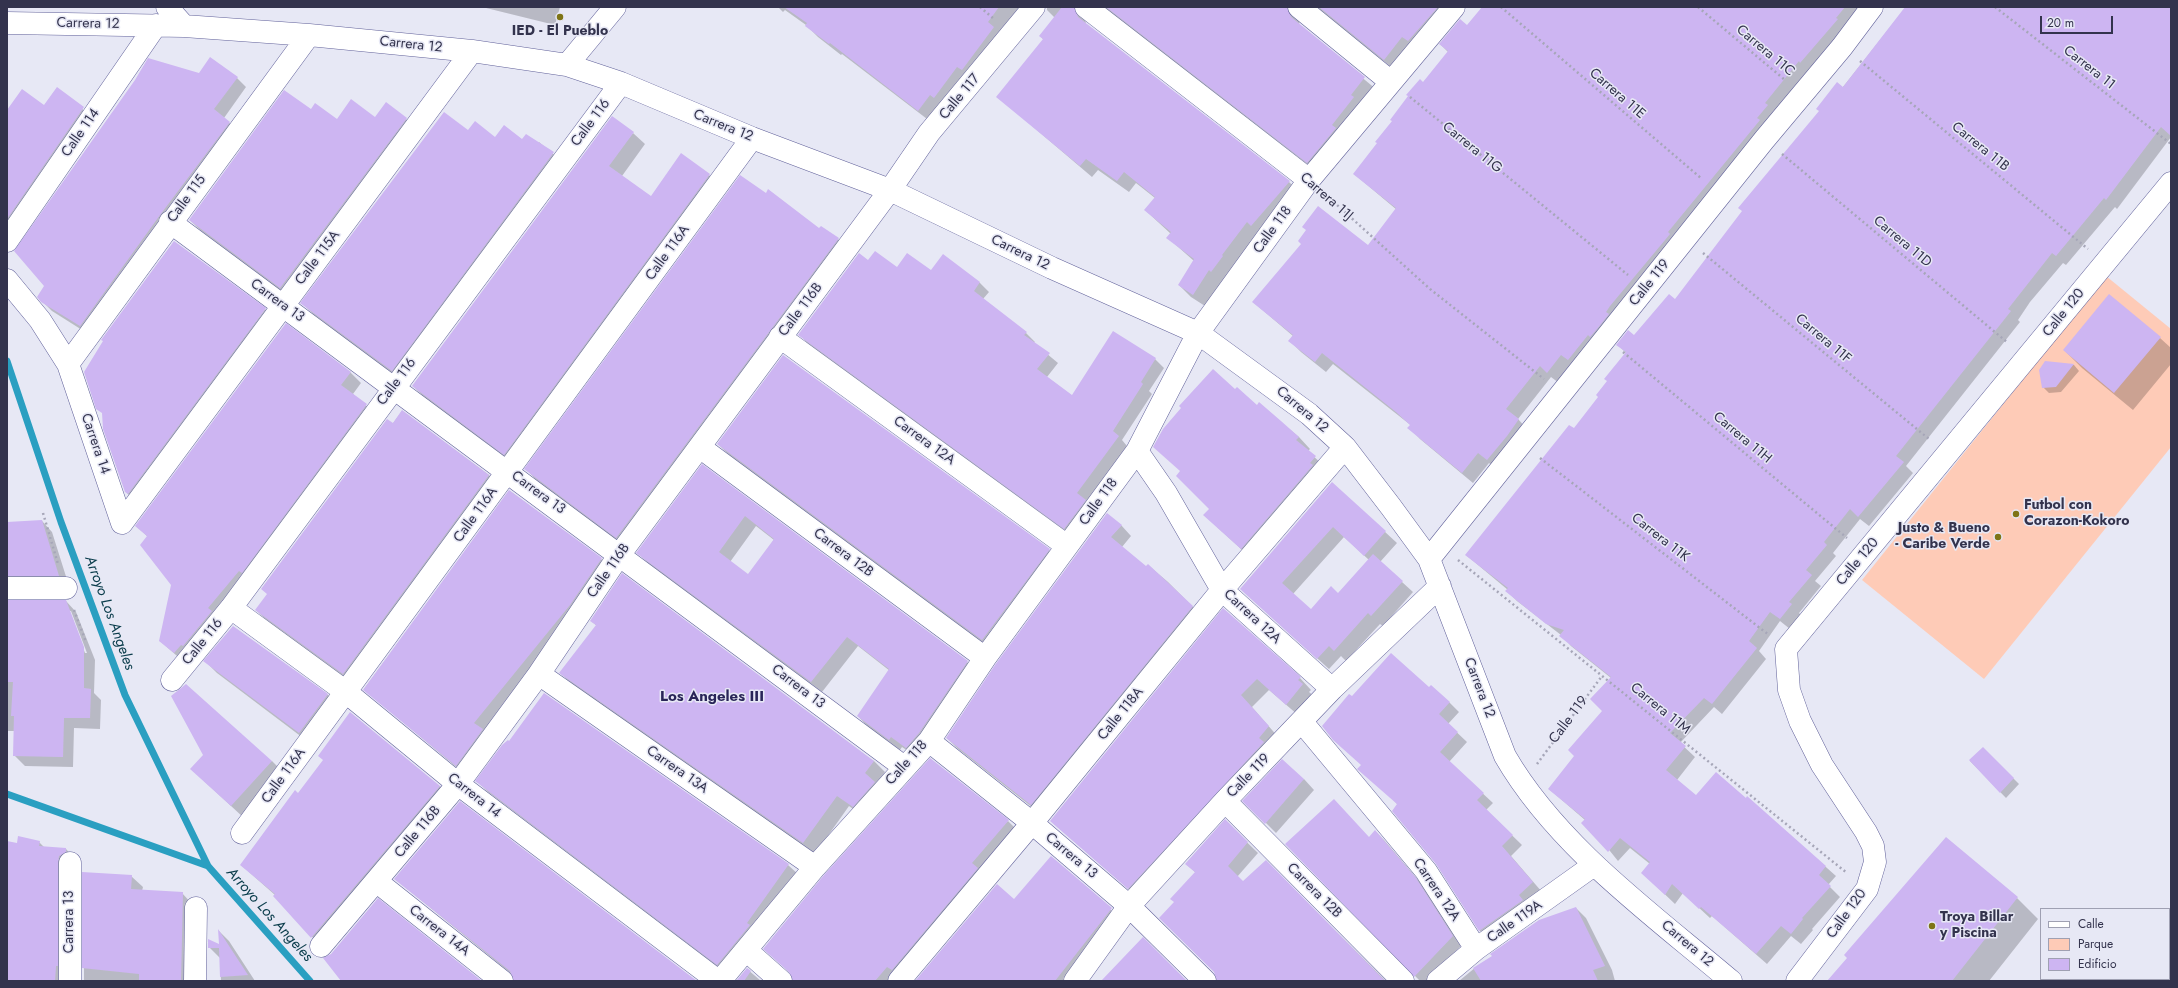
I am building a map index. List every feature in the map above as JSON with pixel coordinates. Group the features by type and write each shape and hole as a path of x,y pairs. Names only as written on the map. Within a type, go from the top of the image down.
{"street":[{"path":"168,7 184,26"},
{"path":"567,65 615,7"},
{"name":"Calle 117","path":"890,190 929,133 1034,7"},
{"name":"Carrera 11J","path":"1086,7 1309,180"},
{"path":"1299,7 1391,82"},
{"name":"Calle 118","path":"719,981 815,867 929,741 985,658 1137,451 1198,333 1309,180 1454,7"},
{"name":"Calle 119","path":"1434,552 1764,140 1842,47 1872,7"},
{"name":"Carrera 12","path":"7,23 184,26 309,35 472,51 567,65 621,83 752,138 890,190 1052,268 1198,333 1309,414 1345,447 1391,506 1434,552 1440,586 1505,756 1521,784 1594,866 1731,981"},
{"name":"Calle 114","path":"7,240 156,25"},
{"name":"Calle 115","path":"68,364 170,222 309,35"},
{"name":"Calle 115A","path":"122,523 472,51"},
{"name":"Calle 116","path":"172,680 231,608 393,387 621,83"},
{"name":"Calle 116A","path":"242,833 752,138"},
{"name":"Calle 120","path":"1797,981 1867,889 1875,862 1873,846 1866,832 1822,765 1800,721 1789,690 1786,649 2171,183"},
{"name":"Calle 116B","path":"321,946 458,784 539,674 620,554 701,448 780,338 890,190"},
{"name":"Carrera 13","path":"170,222 620,554 904,767"},
{"path":"7,280 40,320 68,364"},
{"name":"Carrera 12A","path":"780,338 1067,546"},
{"name":"Carrera 14","path":"68,364 122,523"},
{"name":"Calle 118A","path":"899,981 1032,824 1222,590 1345,447"},
{"name":"Carrera 12B","path":"701,448 985,658"},
{"name":"Carrera 12A","path":"1137,451 1166,493 1222,590 1332,689"},
{"name":"Calle 119","path":"1075,981 1129,906 1225,801 1332,689 1440,586"},
{"path":"7,588 66,588"},
{"name":"Carrera 14","path":"231,608 346,692 458,784 719,981"},
{"name":"Carrera 13A","path":"539,674 815,867"},
{"name":"Carrera 12A","path":"1302,722 1426,871 1476,949"},
{"name":"Carrera 13","path":"929,741 1032,824 1129,906 1205,981"},
{"name":"Carrera 12B","path":"1225,801 1403,981"},
{"name":"Carrera 13","path":"70,863 70,981"},
{"name":"Calle 119A","path":"1438,981 1476,949 1594,866"},
{"name":"Carrera 14A","path":"376,881 502,981"},
{"path":"195,981 196,908"},
{"path":"746,950 781,981"}],"path":[{"name":"Carrera 11E","path":"1501,7 1720,195"},
{"name":"Carrera 11C","path":"1698,7 1802,94"},
{"name":"Carrera 11","path":"1994,7 2171,144"},
{"name":"Carrera 11B","path":"1842,47 2105,263"},
{"name":"Carrera 11G","path":"1391,82 1645,289"},
{"name":"Carrera 11D","path":"1764,140 2027,358"},
{"name":"Carrera 11J","path":"1309,180 1430,289 1561,393"},
{"name":"Carrera 11F","path":"1686,238 1947,455"},
{"name":"Carrera 11H","path":"1606,338 1865,554"},
{"name":"Carrera 11K","path":"1521,442 1786,649"},
{"name":"Carrera 11M","path":"1434,552 1602,676 1867,889"},
{"name":"Calle 119","path":"1521,784 1602,676"}],"green space":[{"name":"Futbol con Corazon-Kokoro","path":"2106,276 2171,329 2171,447 1984,679 1862,580"}],"building":[{"path":"784,7 999,7 988,22 994,27 962,70 957,67 934,98 930,95 918,111 830,43 829,44 805,26 807,23"},
{"path":"1062,7 1074,7 1078,17 1290,181 1251,226 1247,222 1211,272 1209,270 1193,295 1178,285 1194,259 1166,238 1171,232 1144,210 1155,197 1124,172 1117,181 1086,159 1080,166 996,97 1043,39 1039,36"},
{"path":"1106,7 1287,7 1291,17 1365,77 1351,95 1354,97 1332,125 1336,128 1307,163"},
{"path":"1319,7 1438,7 1408,41 1402,37 1384,60"},
{"path":"1482,7 1845,7 1836,18 1838,19 1800,63 1799,61 1765,103 1768,105 1757,118 1760,120 1668,232 1670,234 1610,306 1606,312 1609,314 1597,329 1590,337 1588,335 1568,360 1561,355 1547,373 1540,366 1506,409 1519,419 1507,436 1487,460 1478,453 1462,473 1407,428 1410,425 1396,412 1322,353 1315,362 1288,341 1293,335 1252,302 1301,244 1298,241 1306,230 1302,227 1318,206 1368,245 1396,208 1353,174 1377,143 1375,142 1392,121 1390,120 1408,96 1406,95 1420,79 1423,82 1448,51 1439,44 1460,19 1467,25"},
{"path":"1905,7 2171,7 2171,136 2161,127 2106,200 2104,198 2056,256 2052,253 2008,309 2011,311 1896,456 1904,462 1858,517 1850,509 1824,542 1827,545 1806,570 1812,575 1789,602 1792,604 1780,619 1770,612 1749,641 1757,648 1712,704 1704,698 1670,733 1686,746 1666,770 1696,795 1716,772 1746,798 1747,796 1826,866 1819,875 1831,886 1802,918 1803,919 1791,934 1781,926 1756,954 1701,907 1699,909 1672,884 1665,895 1641,873 1650,862 1620,838 1608,852 1581,823 1585,819 1548,789 1574,756 1568,750 1602,711 1590,699 1611,677 1559,636 1564,630 1546,624 1505,591 1508,588 1465,555 1569,425 1574,428 1598,397 1596,395 1607,381 1604,379 1626,352 1616,345 1628,330 1634,335 1669,294 1675,299 1742,211 1738,208 1819,111 1816,109 1837,82 1843,87"},
{"path":"210,57 238,77 214,109 230,122 160,215 80,326 41,302 37,297 44,286 14,251 135,80 148,58 199,73"},
{"path":"57,87 84,107 7,219 7,110 22,89 44,105"},
{"path":"284,90 311,109 315,103 337,119 351,99 375,117 386,102 407,118 280,288 189,220"},
{"path":"444,112 468,130 475,121 495,137 504,125 522,139 526,134 554,152 392,371 300,303"},
{"path":"612,116 634,132 609,166 651,196 681,153 710,174 504,455 412,386"},
{"path":"740,175 766,193 768,189 819,228 821,226 839,238 616,538 524,469"},
{"path":"174,241 266,308 128,494 125,492 103,429 102,413 96,409 84,372 103,341 101,340"},
{"path":"875,251 897,267 907,253 931,270 943,254 980,282 974,291 1027,332 1024,335 1050,353 1037,369 1072,395 1113,331 1156,358 1141,382 1143,384 1113,431 1119,436 1077,493 1086,500 1064,529 798,335 859,253 868,260"},
{"path":"2109,294 2161,337 2114,393 2063,350"},
{"path":"286,323 351,372 341,385 367,404 242,573 239,571 208,608 212,611 183,646 181,645 174,653 159,641 171,585 140,545 147,536 135,526"},
{"path":"783,355 1050,549 982,640 717,444"},
{"path":"2045,361 2074,364 2056,387 2042,388 2039,370"},
{"path":"1213,369 1235,389 1237,387 1257,405 1259,402 1299,437 1296,440 1316,456 1310,463 1313,465 1241,549 1203,515 1209,509 1176,476 1180,471 1153,447 1163,429 1181,408 1179,406"},
{"path":"402,410 489,475 343,674 255,610 267,594 261,589 387,419 393,423"},
{"path":"702,464 968,661 919,733 906,748 891,737 889,740 857,716 889,669 847,637 811,682 636,553","holes":["745,516 774,539 748,574 719,552"]},
{"path":"1332,482 1386,531 1364,556 1333,527 1282,583 1311,609 1331,586 1338,593 1373,554 1403,581 1371,616 1368,613 1334,651 1329,646 1317,659 1240,589"},
{"path":"509,490 602,558 570,605 474,723 483,729 456,766 363,690"},
{"path":"1107,513 1122,525 1111,537 1146,566 1148,564 1193,606 1031,805 946,738 995,665"},
{"path":"42,520 59,576 7,576 7,522"},
{"path":"622,573 874,761 865,773 875,782 853,807 837,796 803,843 559,673 596,625 590,621"},
{"path":"7,600 66,600 84,647 84,688 91,689 90,718 64,718 63,757 13,756 14,716 11,716 13,682 8,682"},
{"path":"1223,608 1301,677 1298,680 1303,684 1286,705 1257,679 1241,695 1269,726 1259,738 1264,742 1128,889 1050,821"},
{"path":"233,626 328,694 299,733 203,661"},
{"path":"1391,653 1429,687 1431,685 1450,702 1439,714 1458,732 1440,752 1484,793 1477,800 1513,835 1502,846 1533,882 1519,895 1523,900 1479,931 1436,864 1392,811 1397,804 1357,769 1361,765 1333,740 1322,726 1349,694 1352,696"},
{"path":"186,684 272,761 231,806 190,769 203,755 171,696"},
{"path":"544,693 789,864 747,923 750,925 717,965 475,781 502,745 508,740 509,741"},
{"path":"350,712 440,786 311,938 273,896 275,894 240,865 295,790 298,793 323,760 318,756"},
{"path":"1983,747 2014,778 2000,793 1969,760"},
{"path":"930,758 1009,820 972,863 978,868 892,970 887,967 875,981 793,981 789,972 763,949 824,875"},
{"path":"1282,759 1304,779 1265,824 1242,801"},
{"path":"1334,799 1369,837 1375,830 1416,878 1453,936 1414,977 1285,844"},
{"path":"460,801 697,981 514,981 510,971 394,879"},
{"path":"1225,819 1248,842 1228,866 1243,881 1266,860 1385,981 1217,981 1214,972 1159,918 1174,902 1170,899 1195,872 1185,864"},
{"path":"18,836 40,841 39,846 66,848 66,852 59,856 58,863 58,966 56,966 55,981 7,981 7,841 17,843"},
{"name":"Troya Billar y Piscina","path":"1946,837 2018,897 1952,981 1827,981 1847,958 1844,955"},
{"path":"1051,856 1112,908 1055,981 915,981 997,884 1014,899"},
{"path":"82,872 132,875 131,889 183,892 181,981 139,981 139,974 82,968"},
{"path":"378,898 482,981 341,981 323,958 331,954"},
{"path":"1576,907 1605,966 1593,970 1598,981 1481,981 1473,968 1492,956 1490,954 1539,920"},
{"path":"218,929 248,975 220,977 219,948 208,948 208,939 219,944"},
{"path":"1143,937 1187,981 1101,981"},
{"path":"747,968 751,971 744,981 736,981"}],"waterway":[{"name":"Arroyo Los Angeles","path":"7,361 61,522 125,695 208,866 310,981"},
{"name":"Arroyo Los Angeles","path":"7,794 208,866"}],"place":[{"name":"IED - El Pueblo","path":"560,17"},
{"name":"Futbol con Corazon-Kokoro","path":"2016,514"},
{"name":"Justo & Bueno - Caribe Verde","path":"1998,537"},
{"name":"Troya Billar y Piscina","path":"1932,926"}],"district":[{"name":"Los Angeles III","path":"712,697"}]}
